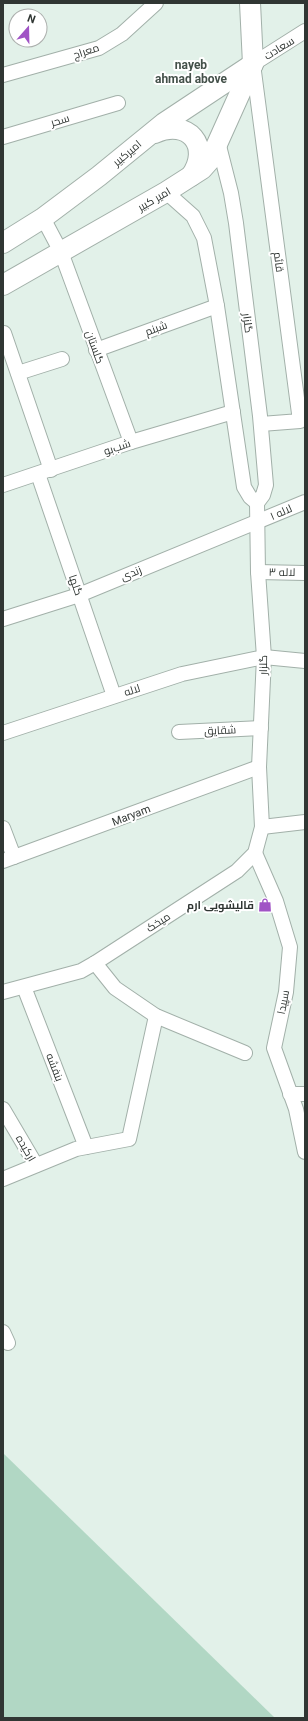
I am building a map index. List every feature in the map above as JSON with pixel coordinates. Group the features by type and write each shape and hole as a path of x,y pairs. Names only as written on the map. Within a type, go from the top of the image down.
{"street":[{"name":"معراج","path":"3,75 99,48 122,34 156,3"},
{"path":"251,4 253,64"},
{"name":"سعادت","path":"253,64 305,31"},
{"name":"امیرکبیر","path":"3,243 43,218 99,176 148,136 253,64"},
{"name":"امیر کبیر","path":"3,285 166,192 202,169 210,160 253,64"},
{"name":"قائم","path":"253,64 300,421 260,424"},
{"name":"سحر","path":"3,137 118,102"},
{"path":"148,136 170,128 181,129 191,135 198,144 200,155 198,166 191,176"},
{"name":"گلزار","path":"218,142 231,194 236,223 266,485 263,495 257,503 258,572 264,656 259,767 262,827"},
{"path":"166,192 193,216 204,238 217,306 244,487 250,497 257,503"},
{"name":"گلستان","path":"43,218 61,252 131,442"},
{"name":"شبنم","path":"96,350 217,306"},
{"name":"گلها","path":"4,333 18,373 79,595 114,696"},
{"path":"18,373 62,359"},
{"name":"شب‌بو","path":"3,485 131,442 233,412"},
{"name":"لاله ۱","path":"257,523 305,502"},
{"name":"زندی","path":"3,620 79,595 257,523"},
{"name":"لاله ۳","path":"258,572 305,573"},
{"name":"لاله","path":"3,733 182,674 264,656 305,661"},
{"name":"شقایق","path":"180,732 261,728"},
{"name":"Maryam","path":"8,859 259,767"},
{"path":"262,827 305,822"},
{"name":"میخک","path":"3,992 81,972 237,871 254,854 262,827"},
{"path":"3,828 8,859"},
{"name":"سپیدا","path":"254,854 276,901 290,947 286,992 274,1048 296,1109 305,1152"},
{"path":"95,962 115,988 156,1016 245,1053"},
{"name":"بنفشه","path":"24,987 86,1147"},
{"path":"3,1179 76,1150 129,1139 156,1016"},
{"path":"290,1094 305,1094"},
{"name":"ارکیده","path":"3,1109 36,1166"}],"green space":[{"path":"3,1453 275,1718 3,1718"}],"place":[{"name":"قالیشویی ارم","path":"265,905"}],"district":[{"name":"nayeb ahmad above","path":"191,72"}]}
